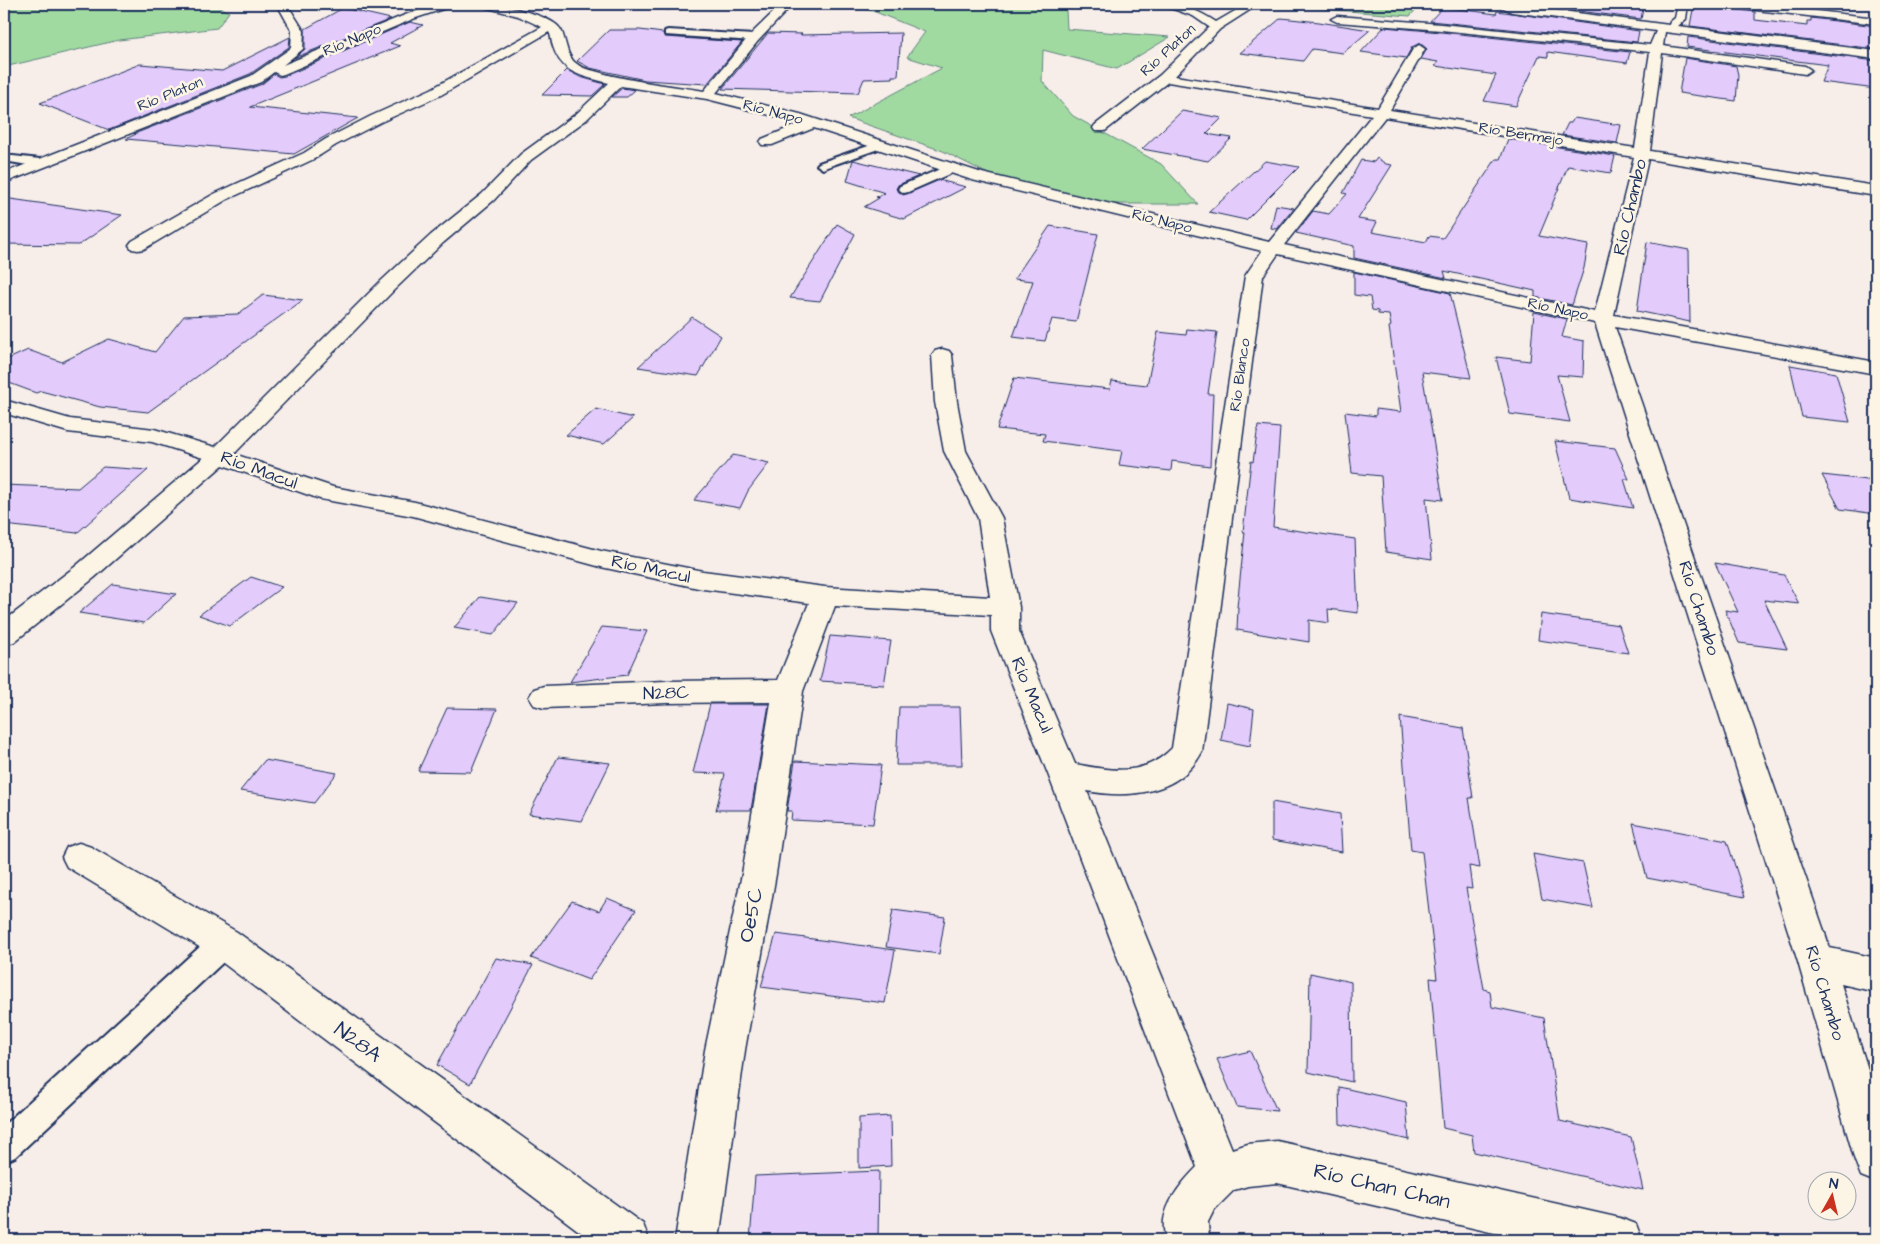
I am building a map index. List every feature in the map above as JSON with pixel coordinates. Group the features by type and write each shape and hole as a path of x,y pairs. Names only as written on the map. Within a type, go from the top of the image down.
{"street":[{"name":"Río Platon","path":"4,178 256,79 296,49 298,31 282,4"},
{"name":"Río Napo","path":"256,79 289,68 409,17 448,4"},
{"path":"485,4 532,18 551,26"},
{"path":"707,95 754,38 788,4"},
{"name":"Río Platon","path":"1100,128 1165,78 1216,27 1197,14 1169,4"},
{"path":"1216,27 1254,4"},
{"path":"1500,4 1512,9 1664,34 1803,27 1848,18 1871,20 1872,46"},
{"name":"Río Chambo","path":"1682,4 1680,19 1664,34 1642,154 1604,319 1816,962 1876,1161"},
{"path":"1731,4 1763,6 1803,27 1872,46"},
{"path":"1847,4 1848,18"},
{"path":"1539,12 1555,10 1599,13 1664,34 1805,70"},
{"path":"1337,19 1441,27 1664,34 1872,46"},
{"name":"Río Napo","path":"551,26 556,31 558,44 570,66 618,82 707,95 814,123 977,177 1273,248 1604,319 1876,368"},
{"path":"138,244 220,197 309,156 331,142 376,119 436,92 551,26"},
{"name":"Río Blanco","path":"1064,774 1115,783 1141,782 1168,770 1187,752 1254,276 1273,248 1382,112 1419,49"},
{"name":"Río Bermejo","path":"1165,78 1876,191"},
{"path":"4,635 85,572 219,456 408,266 488,197 526,157 581,117 618,82"},
{"path":"767,142 814,123"},
{"path":"942,355 946,402 956,451 990,518 1005,606"},
{"name":"Río Macul","path":"4,406 68,425 154,436 329,494 415,508 602,559 703,580 826,596 1005,606 1005,631 1064,774 1221,1173"},
{"name":"Oe5C","path":"697,1240 724,1050 759,874 788,691 826,596"},
{"name":"N28C","path":"544,697 666,692 788,691"},
{"name":"N28A","path":"80,857 224,943 627,1240"},
{"path":"1816,962 1876,975"},
{"name":"Río Chan Chan","path":"1187,1240 1186,1220 1199,1195 1221,1173 1248,1165 1277,1162 1620,1240"}],"lane":[{"path":"668,33 754,38"},
{"path":"823,165 880,145"},
{"path":"4,158 40,163"},
{"path":"904,189 952,168"},
{"path":"4,1146 224,943"}],"green space":[{"path":"4,4 211,4 229,12 217,28 119,40 4,67"},
{"path":"843,4 1033,4 1066,10 1067,29 1170,37 1117,69 1043,50 1042,81 1073,116 1161,164 1198,204 1068,204 992,176 943,151 848,118 942,68 907,57 925,32 873,11"},
{"path":"1261,4 1421,4 1410,16"}],"building":[{"path":"1541,4 1644,4 1641,19 1540,6"},
{"path":"1694,4 1724,4 1731,9 1755,12 1755,20 1807,26 1807,21 1811,21 1811,18 1876,26 1876,49 1690,26"},
{"path":"1443,7 1496,14 1497,11 1639,31 1637,42 1430,21"},
{"path":"343,8 391,19 294,58 305,49 305,29"},
{"path":"1281,18 1370,30 1343,53 1312,49 1303,61 1240,53"},
{"path":"410,22 423,25 390,43 400,46 250,107 358,118 294,154 126,139 136,134 134,134 262,84 274,74 279,77 285,76"},
{"path":"1384,27 1630,52 1627,63 1548,52 1548,57 1539,56 1516,106 1484,101 1496,75 1435,66 1438,62 1421,59 1427,49 1420,43 1412,47 1406,58 1361,52"},
{"path":"609,30 640,30 663,33 665,37 742,42 707,84 645,80 590,68 577,61"},
{"path":"768,33 802,34 800,35 901,33 898,76 864,79 858,93 722,89"},
{"path":"290,37 289,47 250,74 109,130 40,103 140,64 222,71"},
{"path":"1688,37 1876,61 1876,89 1821,82 1828,65 1687,47"},
{"path":"1685,58 1736,66 1738,75 1736,101 1679,93"},
{"path":"567,70 580,77 605,84 592,96 542,95"},
{"path":"622,88 635,90 627,97 612,97"},
{"path":"1182,111 1222,118 1206,134 1232,138 1208,161 1142,149"},
{"path":"1574,118 1621,125 1617,143 1562,135 1568,123 1571,123"},
{"path":"1508,139 1615,156 1611,173 1568,166 1539,236 1588,245 1584,268 1572,305 1535,297 1535,291 1444,271 1446,278 1354,258 1354,246 1296,233 1313,211 1329,214 1347,194 1343,193 1361,160 1374,162 1377,158 1386,164 1392,165 1358,219 1377,222 1372,232 1426,242 1429,236 1443,238 1496,159 1500,159"},
{"path":"853,160 919,176 898,185 896,189 903,195 939,180 966,187 904,219 864,207 879,198 876,197 885,193 847,181"},
{"path":"1265,161 1299,167 1246,220 1209,212"},
{"path":"4,198 122,215 79,245 4,244"},
{"path":"1276,205 1294,208 1277,229 1271,228"},
{"path":"837,224 855,234 820,301 790,298"},
{"path":"1050,226 1098,234 1076,322 1052,319 1045,341 1013,337 1033,281 1014,279"},
{"path":"1647,242 1689,250 1690,322 1637,311"},
{"path":"1354,272 1450,293 1471,378 1422,372 1443,500 1426,498 1432,559 1386,552 1381,476 1352,473 1345,412 1376,416 1376,409 1401,412 1389,315 1378,314 1378,311 1372,310 1370,297 1354,295"},
{"path":"263,295 303,300 148,412 100,407 41,391 36,393 4,381 4,361 28,350 62,362 109,339 155,352 184,316 238,314"},
{"path":"1534,312 1567,319 1562,337 1584,341 1583,377 1557,375 1570,422 1510,414 1496,357 1530,361"},
{"path":"692,317 721,336 698,376 638,367"},
{"path":"1187,329 1217,332 1208,394 1213,394 1210,466 1172,461 1171,471 1119,465 1122,451 1043,441 1045,434 997,429 1014,378 1110,389 1112,381 1147,385 1158,332 1186,335"},
{"path":"1790,365 1836,373 1850,422 1802,417"},
{"path":"596,409 633,418 604,444 566,435"},
{"path":"1258,426 1280,428 1273,527 1355,539 1358,613 1328,609 1329,623 1309,620 1309,642 1237,630 1237,607 1245,532 1243,532 1251,461 1253,462"},
{"path":"1555,441 1615,448 1629,479 1624,479 1633,508 1569,498"},
{"path":"733,455 769,463 748,491 740,508 694,500"},
{"path":"103,467 148,470 77,533 4,525 4,485 78,488"},
{"path":"1822,475 1876,481 1876,514 1840,509"},
{"path":"1715,563 1784,575 1799,604 1764,600 1787,649 1739,643 1725,610 1738,612"},
{"path":"251,577 282,587 230,626 199,615"},
{"path":"113,584 176,594 144,623 79,613"},
{"path":"480,597 518,603 493,635 454,628"},
{"path":"1541,614 1619,625 1628,653 1538,640"},
{"path":"602,627 647,631 627,675 570,682"},
{"path":"830,636 891,641 884,685 820,681"},
{"path":"1227,703 1254,709 1250,746 1221,740"},
{"path":"710,704 769,704 751,810 716,810 725,774 693,773"},
{"path":"899,707 960,707 962,765 896,765"},
{"path":"447,708 497,709 471,772 418,771"},
{"path":"1400,717 1463,728 1473,798 1469,798 1480,868 1469,866 1472,889 1466,888 1484,989 1490,991 1492,1007 1544,1018 1560,1121 1631,1137 1643,1190 1474,1152 1472,1135 1443,1128 1430,978 1437,979 1422,852 1411,850"},
{"path":"558,757 610,763 582,821 529,814"},
{"path":"265,760 337,773 314,803 240,791"},
{"path":"795,761 881,765 873,824 791,820 792,811 787,811"},
{"path":"1272,802 1340,814 1342,852 1272,840"},
{"path":"1633,823 1727,841 1745,897 1647,878"},
{"path":"1533,854 1583,863 1593,908 1542,899"},
{"path":"607,898 636,910 589,980 531,958 572,901 599,911"},
{"path":"893,910 945,917 939,954 886,947"},
{"path":"776,934 895,950 885,1003 761,987"},
{"path":"496,958 533,965 470,1084 437,1065"},
{"path":"1310,973 1351,982 1352,1082 1308,1072"},
{"path":"1250,1051 1277,1111 1237,1107 1217,1059"},
{"path":"1339,1087 1406,1102 1409,1140 1340,1124"},
{"path":"890,1116 891,1166 859,1168 859,1118"},
{"path":"879,1171 878,1240 750,1240 755,1176"}]}
